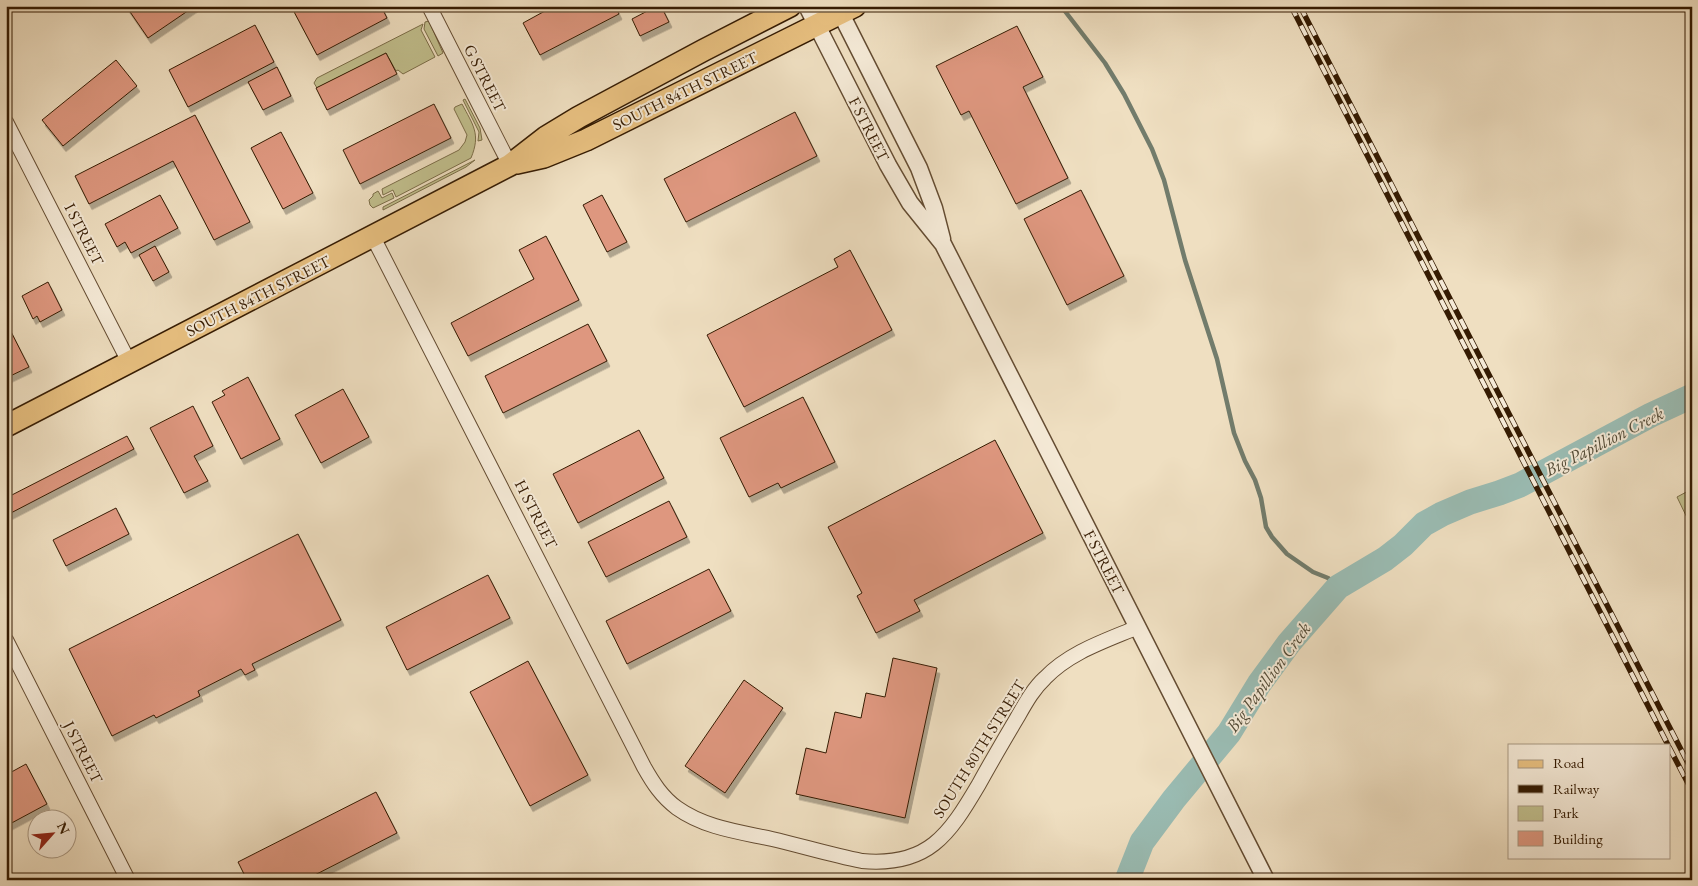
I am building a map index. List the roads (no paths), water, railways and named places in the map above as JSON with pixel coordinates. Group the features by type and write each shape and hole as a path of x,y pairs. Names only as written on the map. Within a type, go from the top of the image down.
{"main road":[{"name":"SOUTH 84TH STREET","path":"6,426 510,165 546,137 579,117 790,6"},
{"name":"SOUTH 84TH STREET","path":"510,165 544,157 586,140 817,26 845,9"}],"street":[{"name":"G STREET","path":"429,6 510,165"},
{"name":"F STREET","path":"807,6 888,165 910,203 943,244 1266,880"},
{"name":"F STREET","path":"845,9 919,168 934,208 943,244"},
{"name":"I STREET","path":"6,122 129,362"},
{"name":"H STREET","path":"373,237 644,767 656,788 672,804"},
{"name":"SOUTH 80TH STREET","path":"672,804 704,823 848,858 875,862 896,860 918,854 939,841 959,819 1027,700 1045,678 1076,654 1138,627"},
{"name":"J STREET","path":"6,640 128,880"}],"waterway":[{"path":"1061,6 1105,63 1124,94 1152,149 1164,180 1185,260 1217,359 1234,433 1261,498 1266,527 1287,554 1313,572 1328,578 1338,587"},
{"name":"Big Papillion Creek","path":"1127,880 1142,842 1174,799 1229,733 1259,684 1289,643 1338,587 1385,559 1403,545 1424,524 1442,514 1520,485 1651,415 1692,396"}],"railway":[{"path":"1291,6 1667,744"},
{"path":"1300,6 1692,771"},
{"path":"1670,749 1692,791"}]}
